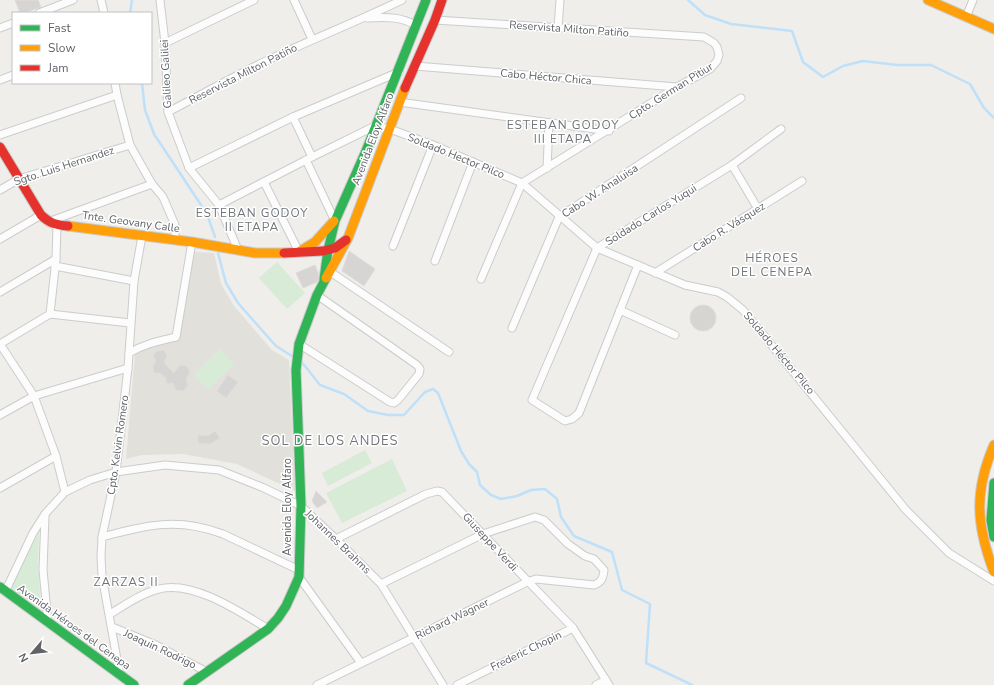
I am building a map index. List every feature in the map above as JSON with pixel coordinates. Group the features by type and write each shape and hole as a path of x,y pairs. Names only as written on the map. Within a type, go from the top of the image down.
{"main road":[{"name":"Avenida Eloy Alfaro","path":"328,270 328,250 335,220 398,72 426,0"},
{"name":"Avenida Eloy Alfaro","path":"188,685 268,628 278,618 286,606 299,574 301,506 296,370 299,348 317,295 323,285 328,270 348,238 399,102 435,20 442,0"},
{"path":"928,0 994,29"},
{"path":"0,147 41,215 53,223"},
{"path":"299,252 318,239 335,220"},
{"name":"Tnte. Geovany Calle","path":"53,223 192,242 255,253 270,254 328,250"},
{"path":"328,250 335,248 348,238"},
{"path":"994,445 983,470 979,502 984,545 994,572"},
{"path":"994,483 992,520 994,537"},
{"name":"Avenida Héroes del Cenepa","path":"3,590 134,685"}],"street":[{"path":"41,12 73,0"},
{"path":"101,0 104,12"},
{"name":"Galileo Galilei","path":"160,0 165,43 168,112 189,168 219,205 238,250"},
{"path":"165,43 254,0"},
{"path":"294,0 312,39"},
{"name":"Reservista Milton Patiño","path":"168,112 266,61 312,39 363,19 402,0"},
{"path":"558,28 560,0"},
{"path":"966,17 973,0"},
{"name":"Reservista Milton Patiño","path":"363,19 398,18 409,21 417,26"},
{"name":"Reservista Milton Patiño","path":"435,20 704,37"},
{"path":"0,28 12,23"},
{"name":"Cpto. German Pitiur","path":"522,183 677,87 710,69 717,61 719,55 717,47 709,39 704,37"},
{"name":"Cabo Héctor Chica","path":"415,66 677,87"},
{"path":"189,168 293,117 398,72"},
{"path":"0,80 12,75"},
{"path":"116,84 117,95 130,145 152,184 163,197 175,225 174,240"},
{"path":"0,135 117,95"},
{"name":"Cabo W. Analuisa","path":"512,328 560,217 741,98"},
{"path":"399,102 608,130"},
{"path":"293,117 335,220"},
{"path":"547,168 548,123"},
{"path":"219,205 375,126"},
{"name":"Soldado Hector Pilco","path":"375,126 390,129 433,145 522,183"},
{"name":"Soldado Carlos Yuqui","path":"620,310 579,413 572,420 565,420 532,400 597,248 732,165 781,129"},
{"name":"Sgto. Luis Hernandez","path":"0,190 19,180 130,145"},
{"path":"393,246 433,145"},
{"path":"436,261 473,162"},
{"path":"732,165 758,209"},
{"name":"Cabo R. Vásquez","path":"655,273 802,181"},
{"path":"264,182 299,252"},
{"path":"481,279 522,183"},
{"name":"Soldado Héctor Pilco","path":"522,183 597,248 685,285 712,289 723,294 734,302 748,316 906,510 949,553 994,581"},
{"path":"50,314 55,263 53,223 152,184"},
{"path":"0,239 41,215"},
{"name":"Cpto. Kelvin Romero","path":"120,676 102,576 101,556 102,537 116,472 128,368 134,281 142,236"},
{"path":"129,353 149,343 176,337 192,242"},
{"path":"0,292 55,263 134,281"},
{"path":"638,265 620,310 675,335"},
{"path":"328,270 449,352"},
{"path":"299,348 394,403 419,374 420,369 417,365 317,295"},
{"path":"65,492 56,456 34,396 0,344 50,314 130,323"},
{"path":"0,415 34,396 128,368"},
{"path":"0,488 56,456"},
{"name":"Johannes Brahms","path":"3,590 33,533 45,514 65,492 90,480 116,472 165,465 219,470 264,488 301,506 336,539 381,584 443,685"},
{"name":"Giuseppe Verdi","path":"336,539 420,497 437,491 442,492 527,582 573,628 608,682"},
{"path":"45,514 42,570 48,623"},
{"name":"Richard Wagner","path":"317,685 527,582 536,579 594,584 604,578 604,570 600,564 568,544 544,520 534,517 483,534"},
{"path":"102,537 143,526 162,524 186,524 200,526 223,534 299,574 361,663"},
{"path":"381,584 483,534"},
{"path":"110,614 160,588 185,589 199,592 268,628"},
{"name":"Joaquin Rodrigo","path":"112,627 156,645 208,672"},
{"name":"Frederic Chopin","path":"457,685 573,628"},
{"path":"596,685 608,682"}],"shaded area":[{"path":"194,252 214,253 221,284 234,306 272,350 289,360 295,491 237,464 183,454 142,455 126,459 135,354 140,350 179,338"}],"green space":[{"path":"277,262 305,293 287,309 259,278"},
{"path":"220,349 234,364 208,390 194,375"},
{"path":"365,450 372,463 328,486 322,473"},
{"path":"392,459 407,491 342,523 326,493"},
{"path":"39,532 38,564 41,609 39,611 12,592 10,588"}],"building":[{"path":"15,0 38,0 41,7 27,12 20,12"},
{"path":"349,251 375,269 364,286 342,271"},
{"path":"315,265 319,275 317,282 303,288 296,273"},
{"path":"703,305 712,309 716,318 712,327 703,331 694,327 690,318 694,309"},
{"path":"164,350 167,356 164,361 174,373 180,365 187,366 190,373 186,378 188,386 183,391 176,390 173,383 167,384 166,378 160,373 154,373 153,366 156,361 153,356 157,351"},
{"path":"228,375 238,382 226,398 217,391"},
{"path":"215,431 220,438 210,444 198,443 198,435 208,436"},
{"path":"316,491 327,502 317,508 312,501"}],"waterway":[{"path":"130,12 132,0"},
{"path":"688,0 705,15 731,24 792,31 803,62 823,77 843,66 863,61 897,65 931,65 970,84 984,108 994,118"},
{"path":"142,84 145,110 154,134 207,214 215,237"},
{"path":"218,253 226,283 238,303 276,346 295,358"},
{"path":"299,361 305,366 320,385 344,394 368,411 388,415 404,415 425,392 433,389 438,393 461,451 469,464 477,472 480,485 491,495 501,499 517,496 531,490 545,489 557,499 561,517 574,536 612,552 622,590 650,604 646,663 692,685"}],"traffic: fast":[{"path":"324,279 328,250 335,221 366,151 426,0"},
{"path":"188,685 268,629 286,606 299,577 301,506 296,370 299,344 317,295 326,278"},
{"path":"994,483 991,520 994,537"},
{"path":"0,587 134,685"}],"traffic: slow":[{"path":"928,0 994,29"},
{"path":"326,278 348,238 405,88"},
{"path":"300,251 315,242 334,221"},
{"path":"68,226 192,242 255,253 284,253"},
{"path":"994,445 983,478 980,493 981,523 988,555 994,572"}],"traffic: jam":[{"path":"405,88 435,20 442,0"},
{"path":"0,147 41,215 53,223 68,226"},
{"path":"284,253 323,251 335,248 346,240"}],"district":[{"name":"ESTEBAN GODOY III ETAPA","path":"563,132"},
{"name":"ESTEBAN GODOY II ETAPA","path":"252,220"},
{"name":"HÉROES DEL CENEPA","path":"772,265"},
{"name":"SOL DE LOS ANDES","path":"330,441"},
{"name":"ZARZAS II","path":"126,582"}]}
